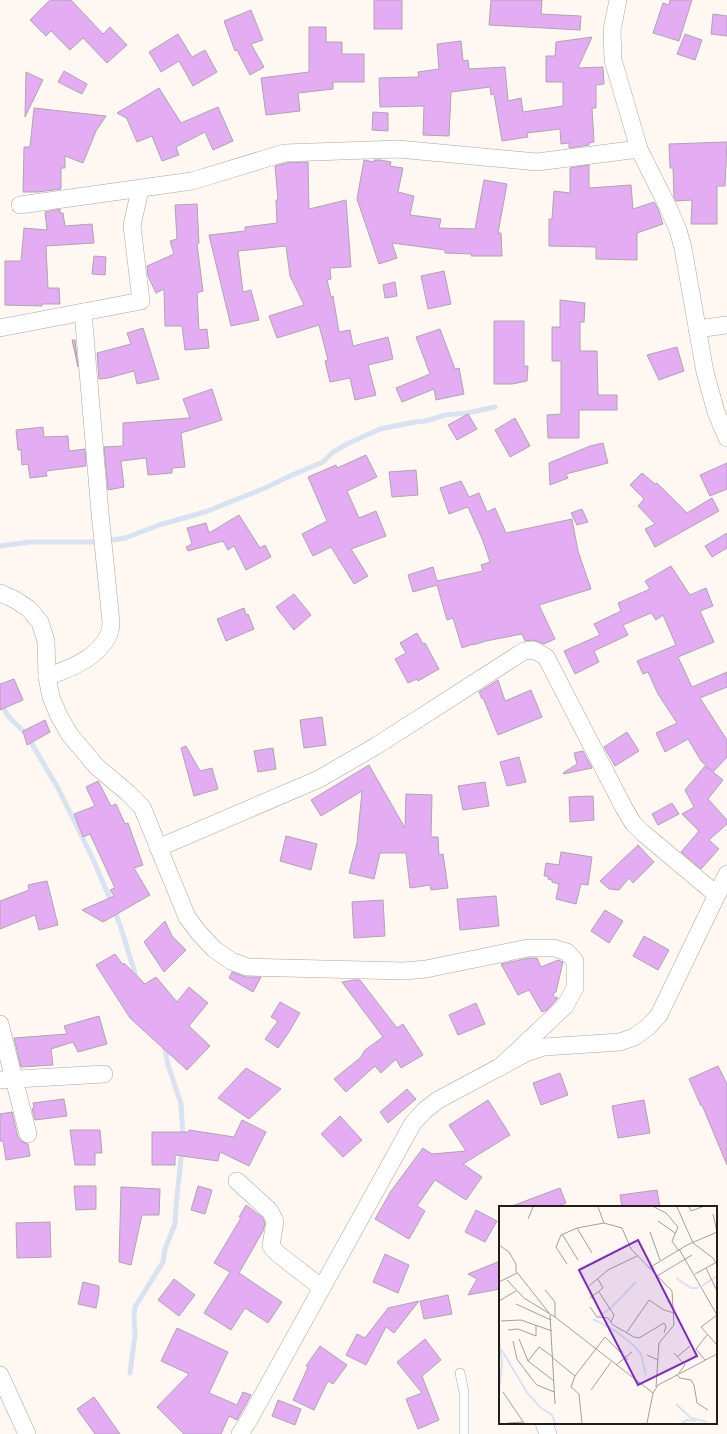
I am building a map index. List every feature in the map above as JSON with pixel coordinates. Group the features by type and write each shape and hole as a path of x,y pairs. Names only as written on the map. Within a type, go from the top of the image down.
{"street":[{"path":"618,0 612,30 613,60 639,149 678,230 683,248 697,329 709,385 716,412 727,438"},
{"path":"20,205 192,181 284,153 398,149 537,162 639,149"},
{"path":"0,328 141,301 132,226 140,189"},
{"path":"47,677 85,661 99,649 109,635 111,622 99,506 83,312"},
{"path":"697,329 727,325"},
{"path":"0,593 14,599 29,609 40,622 46,641 47,677 51,697 59,716 70,735 97,767 142,807 187,917 198,933 214,949 247,967 404,971 426,969 528,948 554,948 567,952 575,961 575,988 565,1006 499,1068"},
{"path":"158,848 319,779 376,746 524,651 534,650 546,657 633,823 717,895"},
{"path":"240,1434 413,1123 425,1110 438,1100 526,1053 544,1047 620,1042 634,1037 648,1027 659,1015 727,874"},
{"path":"0,1024 7,1080 28,1134"},
{"path":"7,1080 104,1074"},
{"path":"237,1180 270,1211 275,1221 271,1246 277,1254 322,1288"},
{"path":"0,1375 27,1434"},
{"path":"544,1424 548,1434"}],"lane":[{"path":"460,1373 464,1392 464,1434"}],"building":[{"path":"50,0 71,0 103,34 110,27 127,45 107,63 83,38 70,50 51,31 46,36 30,20"},
{"path":"374,0 402,0 402,29 374,29"},
{"path":"491,0 542,0 541,14 581,16 580,30 489,25"},
{"path":"670,0 692,0 679,41 653,33 663,3 669,5"},
{"path":"251,10 263,40 251,44 264,67 250,75 237,50 235,51 224,21"},
{"path":"713,14 727,16 727,36 711,34"},
{"path":"309,27 326,27 326,42 342,42 342,54 364,54 364,82 333,82 333,89 298,93 300,111 266,115 261,78 309,72"},
{"path":"178,34 192,57 205,50 217,72 193,86 179,61 161,72 149,52"},
{"path":"685,34 702,40 695,60 677,54"},
{"path":"592,37 578,68 603,67 604,84 596,85 596,108 592,108 594,142 589,143 589,145 569,148 569,143 561,144 560,129 527,133 528,137 502,141 494,94 491,95 490,87 451,92 449,136 423,135 424,106 380,107 379,78 419,77 418,72 439,69 437,44 461,41 463,61 468,60 469,69 505,67 508,101 521,98 523,112 563,106 563,82 546,82 546,56 555,56 556,42"},
{"path":"64,71 87,84 82,94 58,82"},
{"path":"26,72 43,80 25,117"},
{"path":"159,88 181,123 218,107 233,141 213,150 205,132 176,147 179,155 162,161 152,136 137,142 128,119 117,113"},
{"path":"34,108 106,116 96,131 83,163 65,156 65,168 61,168 61,189 23,192 24,147 30,147"},
{"path":"373,112 388,113 388,131 372,130"},
{"path":"727,142 725,186 717,186 717,224 691,224 692,200 676,201 674,197 673,168 670,168 669,144"},
{"path":"364,160 374,162 374,160 380,160 391,162 390,166 403,168 398,192 414,196 410,215 441,219 439,228 475,229 484,180 507,184 498,233 501,233 502,256 471,256 472,254 445,253 445,250 392,243 397,258 379,264 357,199"},
{"path":"308,162 309,209 346,200 351,267 330,268 331,279 327,280 331,297 333,296 339,332 350,330 353,346 388,337 393,359 368,365 376,395 355,400 350,378 330,382 325,361 328,360 319,325 277,338 269,316 304,305 290,276 286,246 238,251 243,292 251,290 259,320 231,326 209,235 245,231 245,227 277,223 276,200 278,200 275,166 286,163"},
{"path":"589,165 589,188 631,185 633,209 654,202 658,209 663,224 637,233 637,260 596,259 596,247 549,246 549,219 552,219 554,191 570,193 570,168"},
{"path":"197,204 199,243 197,244 203,291 197,293 199,330 207,329 209,348 185,350 182,326 165,326 164,289 156,293 148,276 147,266 174,254 170,241 177,239 175,205"},
{"path":"60,209 60,213 63,213 65,226 92,224 94,243 46,246 48,288 59,288 60,304 42,304 42,306 5,305 5,261 21,261 24,228 47,230 45,212"},
{"path":"94,256 106,257 105,275 92,274"},
{"path":"444,271 451,304 428,309 421,276"},
{"path":"395,282 397,296 385,298 383,285"},
{"path":"560,300 585,303 584,322 580,322 580,351 597,351 598,395 617,395 617,410 579,410 579,438 548,438 547,415 561,414 561,361 552,361 552,327 560,327"},
{"path":"494,321 524,321 524,366 528,366 527,381 512,384 494,384"},
{"path":"143,328 159,379 137,384 134,371 99,379 97,353 131,344 127,333"},
{"path":"440,329 455,369 459,368 464,394 436,400 434,389 402,402 396,388 430,374 416,337"},
{"path":"72,340 75,340 78,367"},
{"path":"677,347 684,371 659,380 647,355"},
{"path":"212,389 222,420 181,433 185,467 172,468 172,473 148,475 146,458 121,461 124,487 108,490 104,447 123,446 123,423 190,418 183,399"},
{"path":"468,414 477,429 457,440 448,425"},
{"path":"515,418 530,446 510,457 495,430"},
{"path":"43,427 44,437 68,436 69,451 85,449 86,466 46,471 47,476 30,478 28,464 22,465 21,450 18,450 16,430"},
{"path":"603,443 608,463 566,474 568,478 550,485 549,463 590,446"},
{"path":"366,455 377,477 347,491 359,518 376,511 386,536 351,549 368,576 354,584 331,547 313,556 302,534 327,521 308,477 336,465 337,468"},
{"path":"727,463 727,489 710,496 700,475"},
{"path":"416,470 418,495 392,497 389,472"},
{"path":"642,473 655,484 657,483 687,513 712,498 719,511 655,547 645,529 655,524 638,506 644,499 630,485"},
{"path":"461,481 469,497 479,493 487,512 495,508 506,533 572,519 578,551 591,589 539,605 555,639 544,644 533,640 525,641 522,634 473,644 462,648 453,618 447,620 437,585 413,592 408,575 433,567 437,581 483,571 481,565 490,562 483,541 468,507 449,514 440,488"},
{"path":"582,509 588,522 577,525 571,513"},
{"path":"239,515 260,548 265,545 271,557 246,570 234,546 228,550 223,541 188,551 186,547 192,544 187,528 206,523 209,533"},
{"path":"727,533 727,548 712,557 705,546"},
{"path":"671,566 690,595 706,588 713,606 700,611 714,642 678,657 692,687 727,672 727,687 700,698 727,740 727,757 713,772 723,780 708,799 727,820 727,824 709,840 719,849 701,869 681,852 699,831 682,814 694,807 685,790 705,766 712,771 701,761 688,739 665,752 656,733 677,723 658,694 648,672 643,674 637,661 676,645 663,615 656,620 651,613 623,625 628,635 594,651 599,662 575,674 564,651 600,635 594,624 621,611 618,603 650,589 645,581"},
{"path":"294,594 311,615 294,630 276,607"},
{"path":"244,608 246,615 248,614 254,629 226,641 217,619"},
{"path":"417,633 423,644 425,643 439,669 418,681 417,679 408,683 395,659 406,653 400,643"},
{"path":"14,679 23,700 0,710 0,684"},
{"path":"498,680 505,701 531,690 542,717 498,735 483,698 482,699 479,692"},
{"path":"322,717 326,745 304,748 300,720"},
{"path":"45,720 50,732 27,745 23,731"},
{"path":"627,732 639,751 615,766 604,747"},
{"path":"186,746 200,771 212,768 218,789 194,796 181,748"},
{"path":"273,748 276,769 258,772 254,751"},
{"path":"583,751 592,768 564,774 563,773 577,764 574,753"},
{"path":"519,757 526,782 507,786 500,762"},
{"path":"369,765 405,828 406,794 432,795 431,837 438,837 439,855 443,854 448,888 431,890 430,885 410,888 406,853 380,853 374,879 349,873 357,843 362,791 321,816 311,800"},
{"path":"98,781 111,806 116,804 125,824 128,823 143,865 134,868 150,895 103,922 82,910 114,896 110,890 115,888 90,834 83,837 74,814 95,806 86,787"},
{"path":"485,782 489,806 463,810 458,786"},
{"path":"593,796 594,820 570,822 569,797"},
{"path":"672,803 679,814 658,825 652,814"},
{"path":"286,836 317,844 311,870 280,861"},
{"path":"638,845 654,862 633,883 629,878 619,890 609,889 600,881"},
{"path":"561,852 592,857 588,885 581,884 576,904 556,899 559,884 552,882 552,880 548,879 548,876 544,876 546,863 559,865"},
{"path":"47,881 58,925 39,930 35,915 0,929 0,901 29,890 28,885"},
{"path":"496,896 499,926 460,930 457,899"},
{"path":"383,900 385,936 354,938 352,902"},
{"path":"605,910 623,921 609,943 591,931"},
{"path":"165,921 172,936 186,950 164,972 144,942"},
{"path":"644,936 669,950 658,970 633,956"},
{"path":"115,954 123,965 124,963 145,984 156,977 177,1002 189,987 208,1003 189,1026 210,1046 187,1070 130,1018 96,965"},
{"path":"529,958 537,958 541,967 558,960 563,962 556,992 553,994 554,997 558,998 547,1010 542,1012 529,990 518,995 501,964"},
{"path":"232,972 246,977 261,977 253,992 229,978"},
{"path":"360,980 397,1028 403,1024 423,1055 401,1068 396,1059 381,1073 375,1066 346,1092 334,1079 360,1058 365,1050 383,1037 342,982"},
{"path":"280,1002 300,1013 278,1048 265,1039 278,1021 271,1017"},
{"path":"476,1003 485,1024 458,1035 449,1015"},
{"path":"99,1016 107,1044 78,1052 73,1042 51,1049 53,1065 21,1067 14,1038 67,1034 64,1026"},
{"path":"718,1066 727,1084 727,1165 702,1105 701,1106 689,1079"},
{"path":"246,1068 281,1089 249,1119 218,1098"},
{"path":"560,1073 568,1095 541,1105 533,1083"},
{"path":"407,1089 416,1099 388,1123 380,1112"},
{"path":"64,1099 67,1116 35,1120 32,1109 34,1108 33,1103"},
{"path":"488,1100 510,1135 463,1164 482,1177 466,1200 435,1180 417,1206 425,1211 409,1239 375,1219 391,1191 423,1148 432,1154 466,1151 449,1125"},
{"path":"644,1100 650,1133 618,1138 612,1106"},
{"path":"12,1112 18,1137 21,1141 28,1144 30,1156 6,1160 3,1141 0,1141 0,1114"},
{"path":"340,1116 362,1140 343,1157 321,1134"},
{"path":"242,1120 266,1132 249,1166 220,1152 218,1161 175,1155 175,1165 152,1165 152,1132 189,1132 189,1130 234,1137"},
{"path":"70,1130 100,1130 102,1153 95,1153 95,1165 75,1165"},
{"path":"74,1186 96,1186 96,1209 76,1210"},
{"path":"198,1186 212,1190 205,1214 191,1210"},
{"path":"121,1187 160,1189 159,1215 142,1215 131,1265 119,1262"},
{"path":"560,1188 566,1203 558,1206 512,1206"},
{"path":"657,1190 660,1206 622,1206 620,1195"},
{"path":"246,1205 262,1217 265,1223 263,1231 239,1273 282,1302 268,1323 245,1308 231,1330 204,1313 230,1272 214,1263 241,1218 239,1217"},
{"path":"476,1210 497,1221 485,1242 465,1232"},
{"path":"50,1222 51,1257 17,1258 16,1223"},
{"path":"385,1254 409,1265 398,1293 373,1282"},
{"path":"499,1261 499,1289 468,1295 477,1279 468,1274"},
{"path":"174,1279 195,1295 179,1316 158,1300"},
{"path":"83,1282 99,1286 96,1308 78,1304"},
{"path":"448,1295 452,1314 424,1319 420,1301"},
{"path":"419,1301 394,1333 386,1327 366,1365 346,1355 357,1334 365,1338 388,1308"},
{"path":"177,1328 228,1352 209,1393 237,1405 243,1392 251,1395 237,1420 229,1416 221,1434 184,1434 157,1407 189,1374 161,1361"},
{"path":"425,1339 441,1360 422,1376 439,1420 418,1429 406,1399 422,1393 397,1362"},
{"path":"320,1346 347,1365 333,1384 328,1381 314,1410 293,1400 308,1367 306,1366"},
{"path":"94,1397 120,1434 95,1434 77,1409"},
{"path":"278,1400 301,1409 295,1425 272,1416"}],"waterway":[{"path":"0,546 30,542 100,542 125,538 159,525 205,512 265,488 323,462 333,452 380,429 426,421 445,415 467,413 495,407"},
{"path":"0,702 8,716 26,734 58,788 93,859 121,928 137,980"},
{"path":"164,1044 168,1065 181,1104 183,1137"},
{"path":"130,1373 135,1335 135,1307 163,1262 165,1249 175,1224 182,1149"}]}
